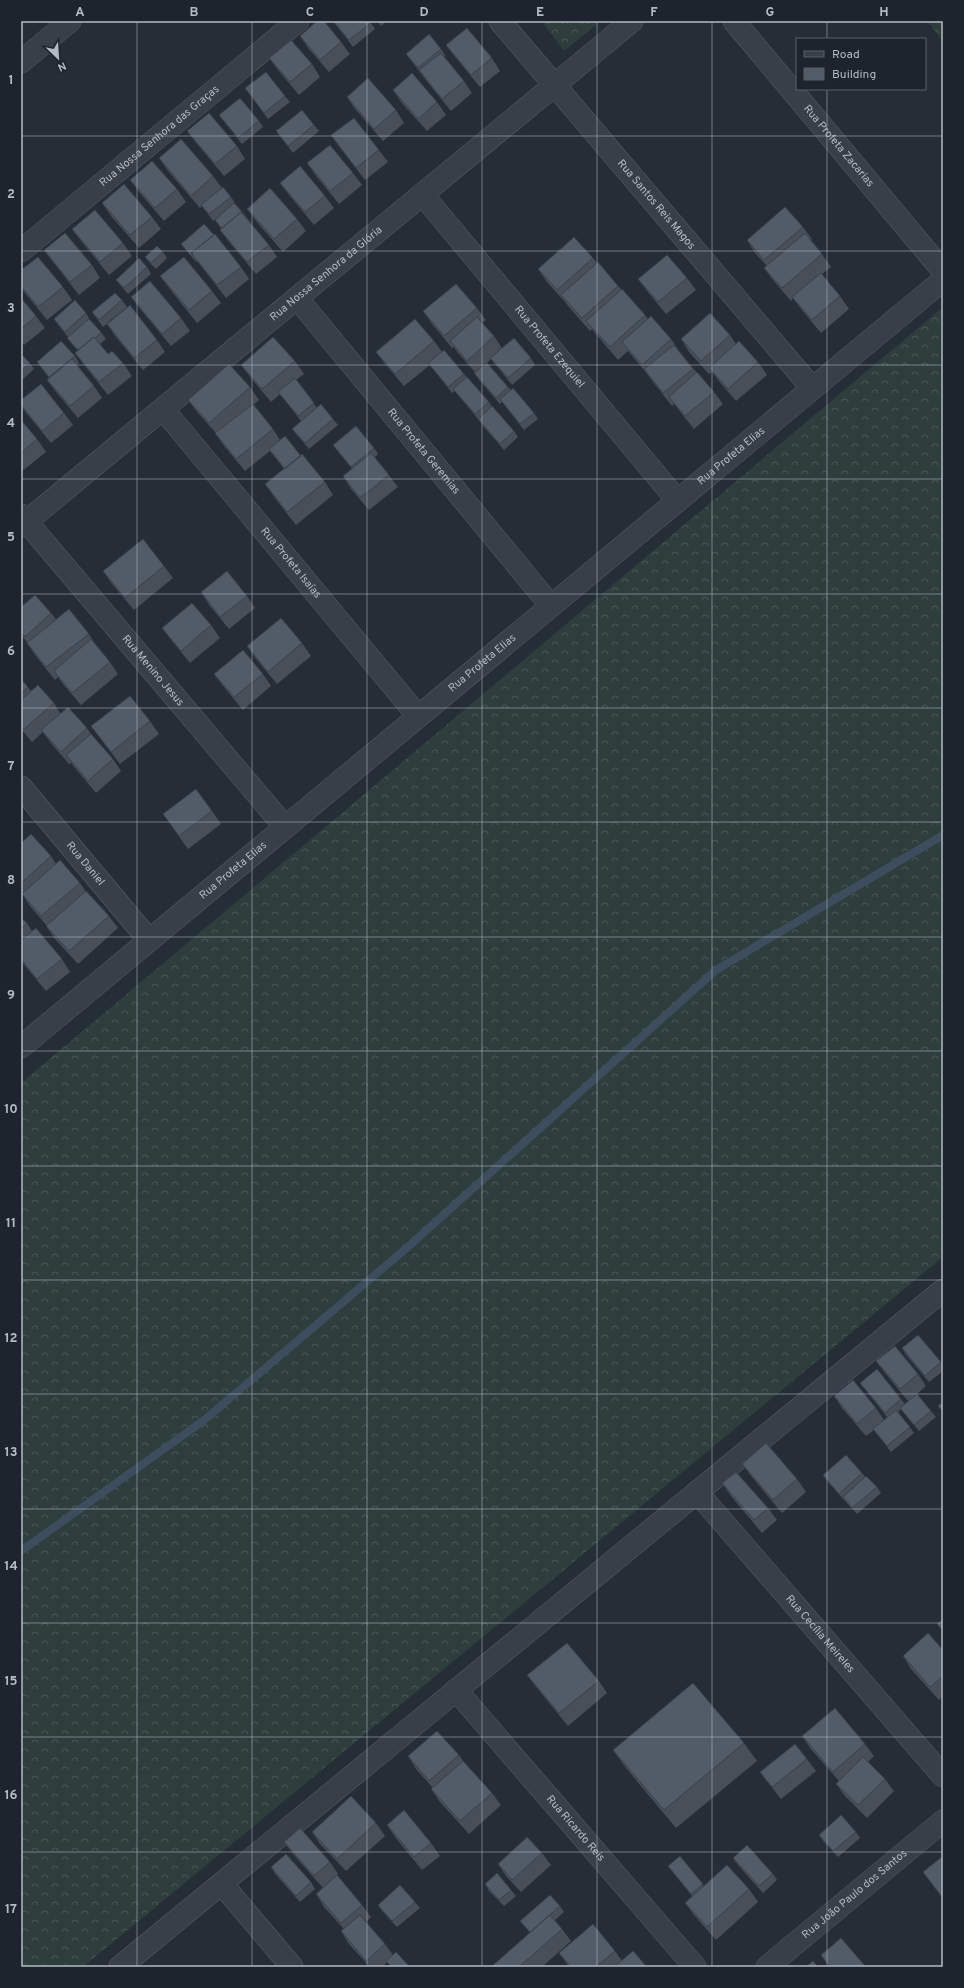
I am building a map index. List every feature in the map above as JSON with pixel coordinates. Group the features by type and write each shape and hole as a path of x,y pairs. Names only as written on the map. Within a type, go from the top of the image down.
{"street":[{"path":"21,62 70,21"},
{"name":"Rua Nossa Senhora das Graças","path":"21,251 298,21"},
{"name":"Rua Santos Reis Magos","path":"500,21 812,388"},
{"name":"Rua Nossa Senhora da Glória","path":"23,521 162,409 632,21"},
{"name":"Rua Profeta Zacarias","path":"734,21 943,271"},
{"name":"Rua Profeta Ezequiel","path":"422,194 677,500"},
{"name":"Rua Profeta Elias","path":"21,1046 943,280"},
{"name":"Rua Profeta Geremias","path":"297,298 551,606"},
{"name":"Rua Profeta Isaías","path":"162,409 418,716"},
{"name":"Rua Menino Jesus","path":"23,521 285,827"},
{"name":"Rua Daniel","path":"21,787 149,940"},
{"path":"120,1967 697,1492 939,1301"},
{"name":"Rua Cecília Meireles","path":"697,1492 943,1776"},
{"name":"Rua Ricardo Reis","path":"456,1690 695,1967"},
{"name":"Rua João Paulo dos Santos","path":"767,1967 943,1821"},
{"path":"222,1884 292,1967"}],"green space":[{"path":"542,21 601,21 564,51"},
{"path":"927,21 943,21 943,41"},
{"path":"943,307 943,1257 83,1967 21,1967 21,1083"}],"building":[{"path":"317,21 324,21 341,42 320,60 300,36"},
{"path":"333,21 369,21 371,23 349,40"},
{"path":"467,28 492,58 471,75 446,45"},
{"path":"429,34 441,49 418,68 406,54"},
{"path":"291,40 312,64 290,82 269,58"},
{"path":"441,53 464,81 442,99 419,70"},
{"path":"266,72 285,96 264,113 245,88"},
{"path":"412,73 437,102 418,119 393,90"},
{"path":"368,78 396,110 374,129 347,97"},
{"path":"240,98 259,121 238,138 219,115"},
{"path":"302,110 314,125 288,146 276,131"},
{"path":"209,113 237,146 215,164 187,131"},
{"path":"354,118 379,150 356,168 331,135"},
{"path":"181,139 213,176 191,196 159,158"},
{"path":"330,145 353,173 330,191 307,163"},
{"path":"152,161 177,189 155,208 130,180"},
{"path":"300,166 325,196 305,212 280,183"},
{"path":"124,184 152,217 130,235 102,203"},
{"path":"223,187 231,197 209,214 201,205"},
{"path":"270,188 297,219 274,239 247,209"},
{"path":"234,203 243,214 241,212 222,228 215,220"},
{"path":"785,207 803,227 764,260 747,240"},
{"path":"95,210 123,243 100,262 72,229"},
{"path":"241,212 269,245 247,262 220,230"},
{"path":"204,224 214,235 191,253 193,254 191,256 181,244"},
{"path":"65,233 92,265 70,282 44,250"},
{"path":"805,233 822,254 782,288 764,268"},
{"path":"215,234 241,267 217,285 191,253"},
{"path":"574,237 593,258 557,290 538,269"},
{"path":"157,246 163,252 151,263 145,257"},
{"path":"667,255 687,278 658,302 638,279"},
{"path":"38,257 63,287 38,307 21,286 21,270"},
{"path":"184,257 212,291 189,310 160,276"},
{"path":"139,258 147,267 124,288 116,280"},
{"path":"598,262 618,286 582,318 561,295"},
{"path":"821,273 840,296 812,320 792,297"},
{"path":"150,281 181,318 162,334 131,297"},
{"path":"456,284 477,308 444,336 423,311"},
{"path":"622,289 645,315 610,347 586,321"},
{"path":"115,293 122,300 99,320 92,312"},
{"path":"21,298 36,316 21,329"},
{"path":"75,300 86,313 65,332 54,319"},
{"path":"130,305 157,340 134,358 107,324"},
{"path":"710,313 730,335 701,361 681,339"},
{"path":"651,316 671,339 642,365 622,342"},
{"path":"477,317 494,336 467,361 450,341"},
{"path":"89,319 101,332 78,350 67,338"},
{"path":"415,319 434,341 395,374 376,352"},
{"path":"94,337 108,354 112,351 123,363 99,382 75,353"},
{"path":"273,337 295,361 262,389 241,365"},
{"path":"514,338 531,358 508,378 490,358"},
{"path":"61,341 75,356 49,377 37,362"},
{"path":"739,341 758,362 728,389 709,368"},
{"path":"674,345 693,369 663,393 644,369"},
{"path":"444,350 464,374 448,387 428,363"},
{"path":"21,354 30,363 21,371"},
{"path":"72,359 94,386 70,406 47,380"},
{"path":"487,363 508,387 496,398 474,373"},
{"path":"229,364 250,387 209,423 188,400"},
{"path":"697,372 714,392 685,416 669,397"},
{"path":"467,377 489,402 475,414 453,389"},
{"path":"295,378 314,403 298,416 278,392"},
{"path":"41,384 64,413 42,431 21,405 21,400"},
{"path":"513,388 534,413 520,424 500,399"},
{"path":"253,404 273,429 236,459 215,433"},
{"path":"321,404 333,419 305,443 292,429"},
{"path":"492,406 514,431 500,444 478,419"},
{"path":"21,420 37,439 21,453"},
{"path":"356,426 374,448 351,467 333,445"},
{"path":"285,436 301,456 285,469 269,449"},
{"path":"371,453 389,475 360,498 343,476"},
{"path":"302,454 325,482 287,512 265,484"},
{"path":"143,539 164,566 125,598 103,571"},
{"path":"227,571 247,596 220,617 201,592"},
{"path":"35,595 51,613 25,637 21,632 21,607"},
{"path":"192,603 211,625 181,651 162,628"},
{"path":"69,609 89,634 46,667 27,643"},
{"path":"281,618 302,643 268,672 247,646"},
{"path":"91,639 110,662 72,693 54,671"},
{"path":"243,650 263,674 234,697 214,674"},
{"path":"21,679 28,687 21,693"},
{"path":"38,685 54,703 24,729 21,726 21,700"},
{"path":"130,696 150,721 111,752 91,726"},
{"path":"68,707 87,728 61,752 41,730"},
{"path":"91,734 113,759 88,781 66,755"},
{"path":"196,789 212,811 179,836 163,814"},
{"path":"31,834 51,856 21,883 21,843"},
{"path":"60,860 80,883 41,916 22,894"},
{"path":"86,891 109,916 69,951 46,926"},
{"path":"21,918 27,923 21,929"},
{"path":"36,928 62,959 37,979 21,959 21,940"},
{"path":"918,1335 941,1362 925,1376 902,1348"},
{"path":"895,1346 918,1374 900,1389 876,1361"},
{"path":"877,1369 901,1399 885,1413 860,1383"},
{"path":"853,1380 876,1408 857,1424 834,1396"},
{"path":"917,1394 931,1411 914,1425 900,1408"},
{"path":"943,1401 943,1412 938,1406"},
{"path":"896,1410 910,1427 887,1446 873,1429"},
{"path":"766,1443 797,1479 773,1500 742,1464"},
{"path":"846,1455 862,1473 839,1494 823,1475"},
{"path":"736,1472 768,1508 754,1520 722,1483"},
{"path":"866,1476 877,1487 852,1508 843,1497"},
{"path":"943,1619 943,1631 937,1624"},
{"path":"928,1633 943,1650 943,1676 930,1687 903,1656"},
{"path":"567,1643 599,1681 559,1713 527,1675"},
{"path":"693,1683 744,1743 664,1810 613,1750"},
{"path":"835,1708 865,1744 833,1772 802,1736"},
{"path":"437,1731 459,1755 429,1781 408,1756"},
{"path":"795,1744 807,1759 772,1787 760,1772"},
{"path":"863,1757 885,1779 858,1805 836,1784"},
{"path":"463,1761 492,1793 460,1821 431,1789"},
{"path":"351,1796 376,1823 337,1859 312,1832"},
{"path":"404,1810 431,1843 414,1857 387,1825"},
{"path":"841,1815 856,1832 833,1851 819,1835"},
{"path":"300,1828 330,1862 314,1876 284,1842"},
{"path":"527,1837 542,1853 512,1880 498,1864"},
{"path":"747,1845 773,1874 759,1886 733,1858"},
{"path":"286,1854 311,1882 296,1896 271,1867"},
{"path":"680,1856 703,1884 691,1894 668,1866"},
{"path":"943,1856 943,1898 923,1872"},
{"path":"727,1865 749,1889 707,1927 685,1903"},
{"path":"497,1873 511,1890 499,1900 485,1884"},
{"path":"337,1875 362,1905 341,1923 316,1894"},
{"path":"400,1885 415,1902 392,1921 378,1905"},
{"path":"550,1895 560,1906 530,1932 520,1921"},
{"path":"360,1915 385,1944 366,1961 341,1931"},
{"path":"550,1915 562,1929 519,1967 491,1967"},
{"path":"593,1924 615,1951 596,1967 571,1967 559,1953"},
{"path":"841,1938 866,1967 830,1967 821,1955"},
{"path":"633,1951 647,1967 614,1967"},
{"path":"396,1952 410,1967 392,1967 386,1961"},
{"path":"813,1961 818,1967 806,1967"}],"waterway":[{"path":"21,1551 203,1421 409,1246 716,970 943,835"}]}
